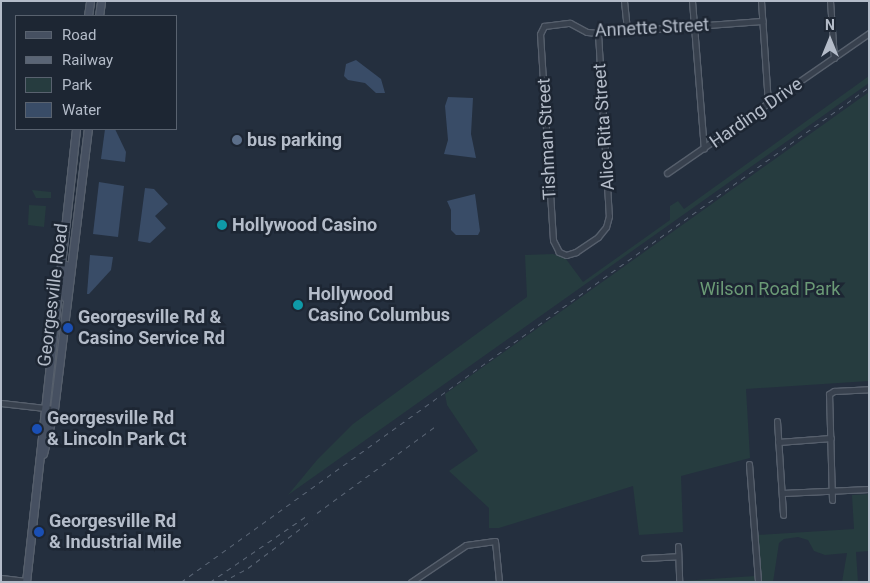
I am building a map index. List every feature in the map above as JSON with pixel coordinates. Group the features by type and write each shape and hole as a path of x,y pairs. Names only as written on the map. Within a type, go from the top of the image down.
{"main road":[{"path":"88,15 90,1"},
{"path":"99,15 101,1"},
{"name":"Georgesville Road","path":"26,581 76,130"},
{"name":"Georgesville Road","path":"40,464 54,409 88,130"},
{"path":"65,238 68,245 64,284 67,313"}],"street":[{"path":"624,1 627,31"},
{"path":"692,1 704,149"},
{"path":"761,1 768,104"},
{"path":"830,1 834,58"},
{"name":"Annette Street","path":"544,26 570,24 587,32 598,33 763,22"},
{"name":"Tishman Street","path":"544,26 540,34 552,232 559,252 566,255 576,252 598,237 608,222"},
{"name":"Alice Rita Street","path":"598,33 608,222"},
{"name":"Harding Drive","path":"668,173 869,33"},
{"path":"832,500 834,490 829,394 834,391 869,389"},
{"path":"1,403 54,409"},
{"path":"777,421 783,515"},
{"path":"778,442 831,438"},
{"path":"749,464 758,582"},
{"path":"782,493 869,489"},
{"path":"411,582 466,545 495,541 499,582"},
{"path":"678,546 679,582"},
{"path":"644,558 678,556"},
{"path":"1,578 26,581"}],"green space":[{"path":"869,76 869,83 288,495 317,460 353,424 527,297 525,255 553,254 566,259 583,282 670,220 670,206 678,201 684,209"},
{"name":"Wilson Road Park","path":"869,92 869,381 746,389 750,458 681,476 683,532 639,535 633,486 499,528 489,528 489,508 449,471 478,451 447,405 445,394"},
{"path":"32,190 51,192 51,198 36,198"},
{"path":"29,205 46,206 44,227 28,225"},
{"path":"869,494 869,551 856,552 858,582 842,582 847,553 825,555 814,551 808,540 798,537 784,539 779,543 773,582 760,582 756,535 854,529 852,495"},
{"path":"755,576 757,582 681,582 681,581"}],"water":[{"path":"356,60 381,79 385,93 376,93 365,83 348,80 344,76 346,64"},
{"path":"448,97 473,98 471,134 476,158 444,154 448,140 445,106"},
{"path":"105,130 115,130 126,152 125,162 101,159"},
{"path":"99,182 124,186 118,237 93,234"},
{"path":"145,188 154,189 168,204 155,216 166,228 150,243 138,241"},
{"path":"475,194 480,231 478,235 456,235 451,230 451,210 447,201"},
{"path":"90,255 113,257 111,270 87,294"}],"railway":[{"path":"181,582 869,87"},
{"path":"317,513 436,426"},
{"path":"210,582 308,515"},
{"path":"222,582 248,568 312,520"}],"place":[{"name":"bus parking","path":"237,140"},
{"name":"Hollywood Casino","path":"222,225"},
{"name":"Hollywood Casino Columbus","path":"298,305"},
{"name":"Georgesville Rd & Casino Service Rd","path":"68,328"},
{"name":"Georgesville Rd & Lincoln Park Ct","path":"37,429"},
{"name":"Georgesville Rd & Industrial Mile","path":"39,532"}]}
